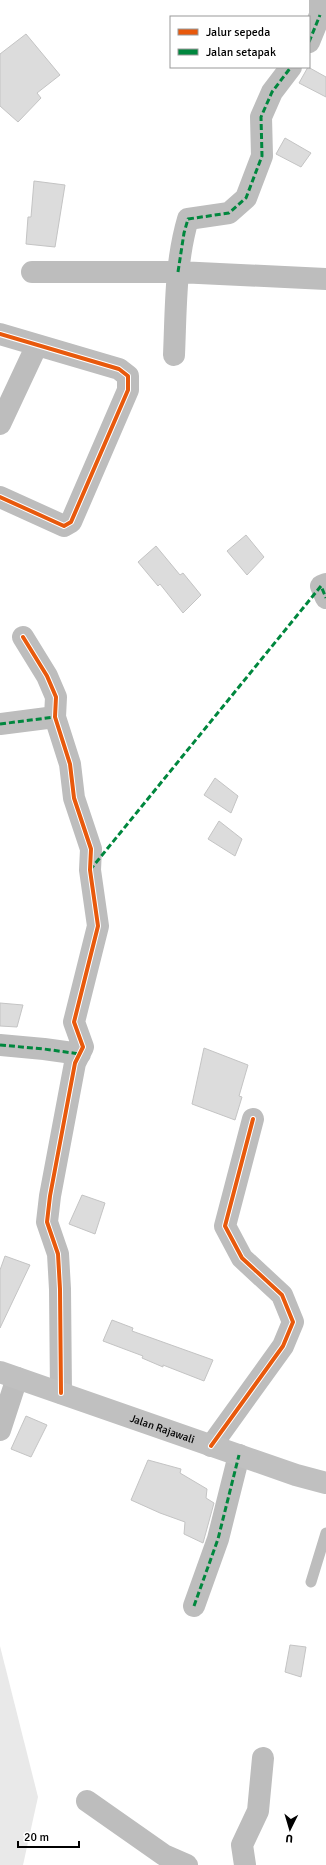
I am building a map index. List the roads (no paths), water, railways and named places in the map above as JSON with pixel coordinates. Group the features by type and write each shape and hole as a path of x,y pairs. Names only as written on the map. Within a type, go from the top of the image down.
{"street":[{"path":"310,40 322,11"},
{"path":"174,355 178,272 184,233 188,219 229,213 246,198 262,156 261,117 272,92 289,68"},
{"path":"32,272 178,272 326,279"},
{"path":"0,334 119,369 128,376 128,390 71,522 64,526 0,497"},
{"path":"0,424 37,345"},
{"path":"326,584 321,586 326,598"},
{"path":"23,637 47,676 56,697 55,717 70,764 74,798 91,849 90,870 98,926 74,1022 83,1047 75,1063 50,1196 47,1222 58,1254 60,1289 61,1393"},
{"path":"0,724 55,717"},
{"path":"0,1046 44,1048 80,1054"},
{"path":"211,1446 283,1346 293,1322 282,1295 242,1258 225,1226 253,1119"},
{"path":"0,1430 9,1375"},
{"name":"Jalan Rajawali","path":"9,1375 296,1475 326,1483"},
{"path":"194,1606 218,1539 239,1455"},
{"path":"245,1865 242,1845 258,1811 263,1758"},
{"path":"87,1801 164,1854 187,1865"}],"lane":[{"path":"311,1582 326,1533"}]}
